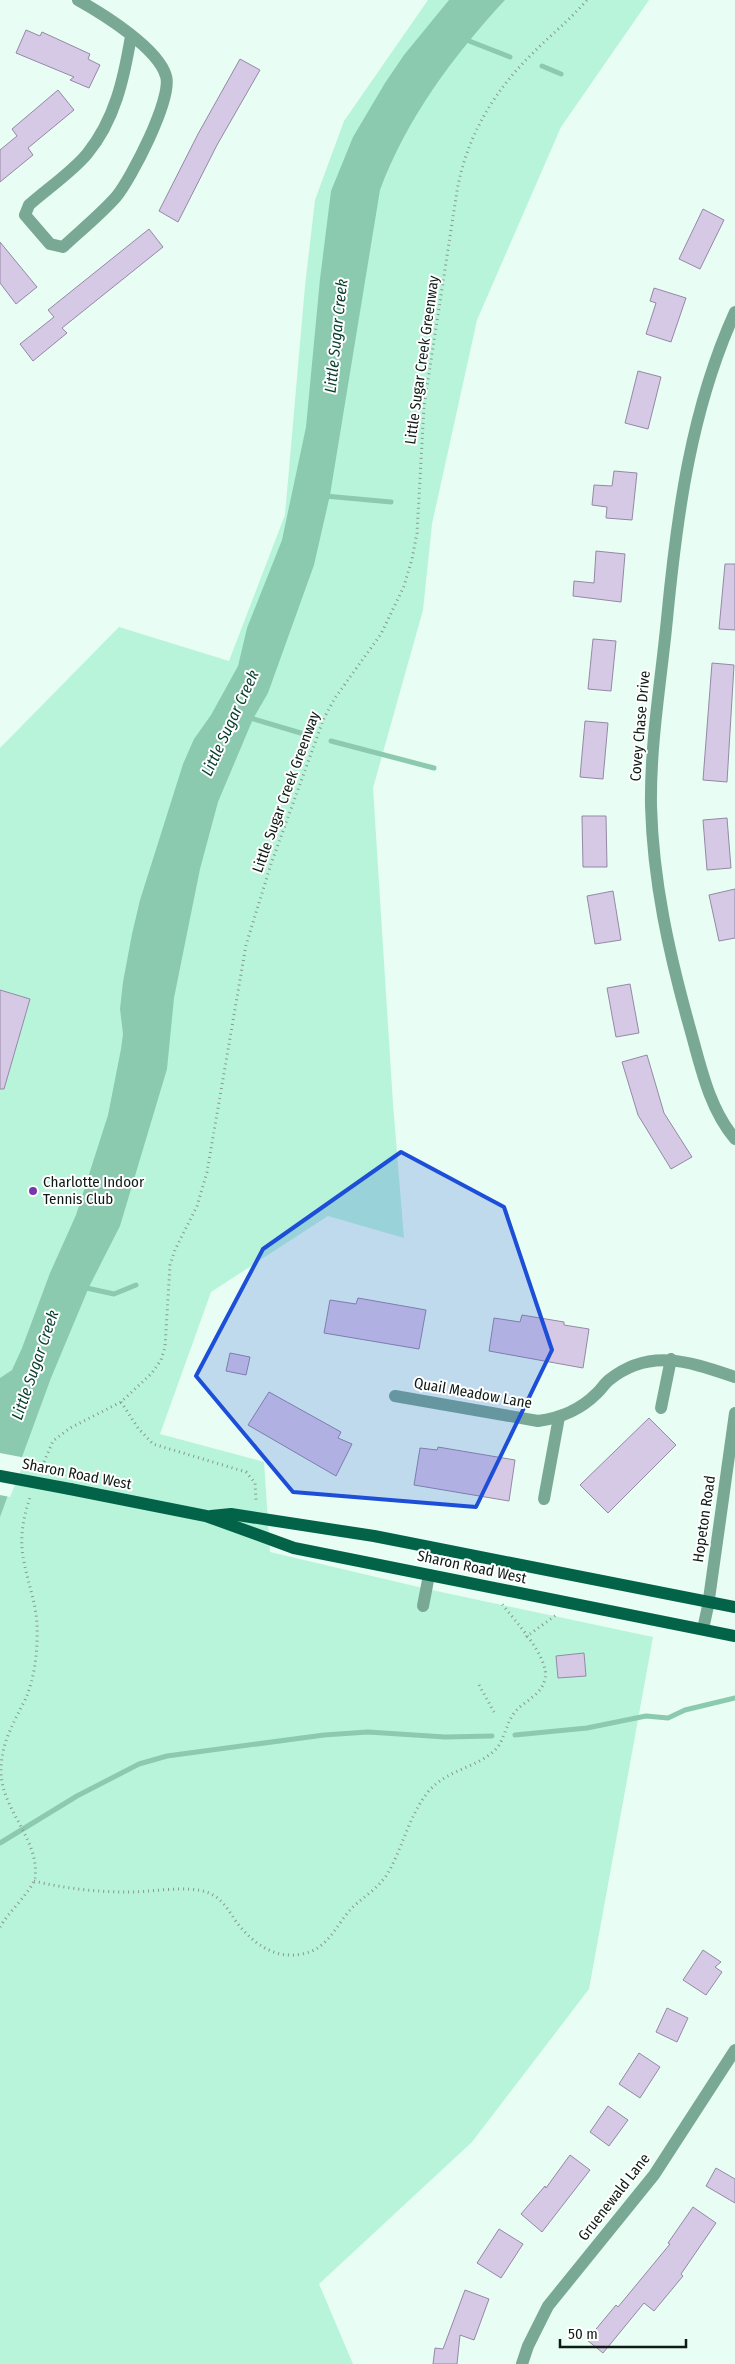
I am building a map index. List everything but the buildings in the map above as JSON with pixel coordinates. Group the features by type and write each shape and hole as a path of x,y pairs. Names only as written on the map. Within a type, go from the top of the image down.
{"main road":[{"name":"Sharon Road West","path":"0,1476 206,1516 294,1548 735,1636"},
{"name":"Sharon Road West","path":"206,1516 232,1514 374,1536 735,1607"}],"street":[{"path":"78,0 115,22 154,54 166,76 167,93 150,137 117,197 63,247 50,244 25,215 29,205 87,154 110,119 123,84 131,36"},
{"name":"Covey Chase Drive","path":"735,312 704,396 682,491 654,731 651,807 658,888 672,967 705,1081 717,1110 735,1139"},
{"name":"Quail Meadow Lane","path":"395,1396 538,1421 559,1417 579,1408 623,1370 650,1360 672,1360 692,1363 735,1377"},
{"path":"661,1408 672,1360"},
{"name":"Hopeton Road","path":"703,1630 709,1602 735,1413"},
{"path":"544,1499 559,1417"},
{"path":"423,1606 429,1575"},
{"name":"Gruenewald Lane","path":"522,2364 528,2346 548,2306 654,2175 735,2050"}],"path":[{"name":"Little Sugar Creek Greenway","path":"103,1413 121,1402 152,1373 163,1354 170,1265 202,1190 246,945 271,864 324,718 335,698 381,634 404,586 412,559 417,533 424,406 453,218 464,161 485,114 503,86 529,56 568,21 587,0"},
{"path":"121,1402 138,1428 154,1444 246,1472 256,1483 256,1500"},
{"path":"0,1927 8,1913 34,1881 33,1860 29,1845 13,1813 2,1783 2,1755 9,1730 25,1699 30,1683 37,1636 34,1599"},
{"path":"34,1881 110,1892 202,1890 221,1900 242,1930 256,1943 268,1950 293,1955 305,1954 318,1949 328,1940 353,1908 385,1878 427,1794 445,1777 493,1753 516,1711 539,1691 545,1680 545,1667 502,1604"},
{"path":"526,1637 556,1615"},
{"path":"479,1685 494,1712"}],"highlighted area":[{"path":"401,1152 504,1207 552,1350 476,1507 293,1492 196,1376 263,1249"}],"shaded area":[{"path":"428,0 649,0 561,127 477,320 432,524 423,610 373,788 393,1104 404,1238 328,1216 211,1292 160,1434 264,1462 270,1552 427,1589 653,1637 589,1989 472,2142 319,2284 353,2364 0,2364 0,748 119,627 229,661 285,515 305,286 315,200 344,121"}],"water":[{"name":"Little Sugar Creek","path":"449,0 505,0 467,43 433,89 404,138 380,190 330,495 314,565 268,693 253,719 218,802 200,869 174,998 167,1069 120,1226 89,1287 51,1378 0,1517 0,1378 12,1370 22,1348 50,1273 76,1215 108,1115 123,1034 120,1009 132,934 140,900 183,764 194,739 211,715 238,666 247,628 282,540 306,427 320,279 331,191 353,137 385,83 404,55"}],"pier":[{"path":"0,1453 26,1458 10,1497 0,1495"}],"waterway":[{"path":"464,39 510,57"},
{"path":"542,66 561,74"},
{"path":"325,496 391,502"},
{"name":"Little Sugar Creek","path":"247,717 304,734"},
{"path":"331,741 434,768"},
{"path":"82,1287 114,1294 136,1285"},
{"path":"515,1735 587,1728 646,1716 668,1718 685,1710 735,1698"},
{"path":"0,1843 77,1796 139,1764 167,1756 324,1735 368,1732 445,1737 492,1736"}],"place":[{"name":"Charlotte Indoor Tennis Club","path":"33,1191"}]}
